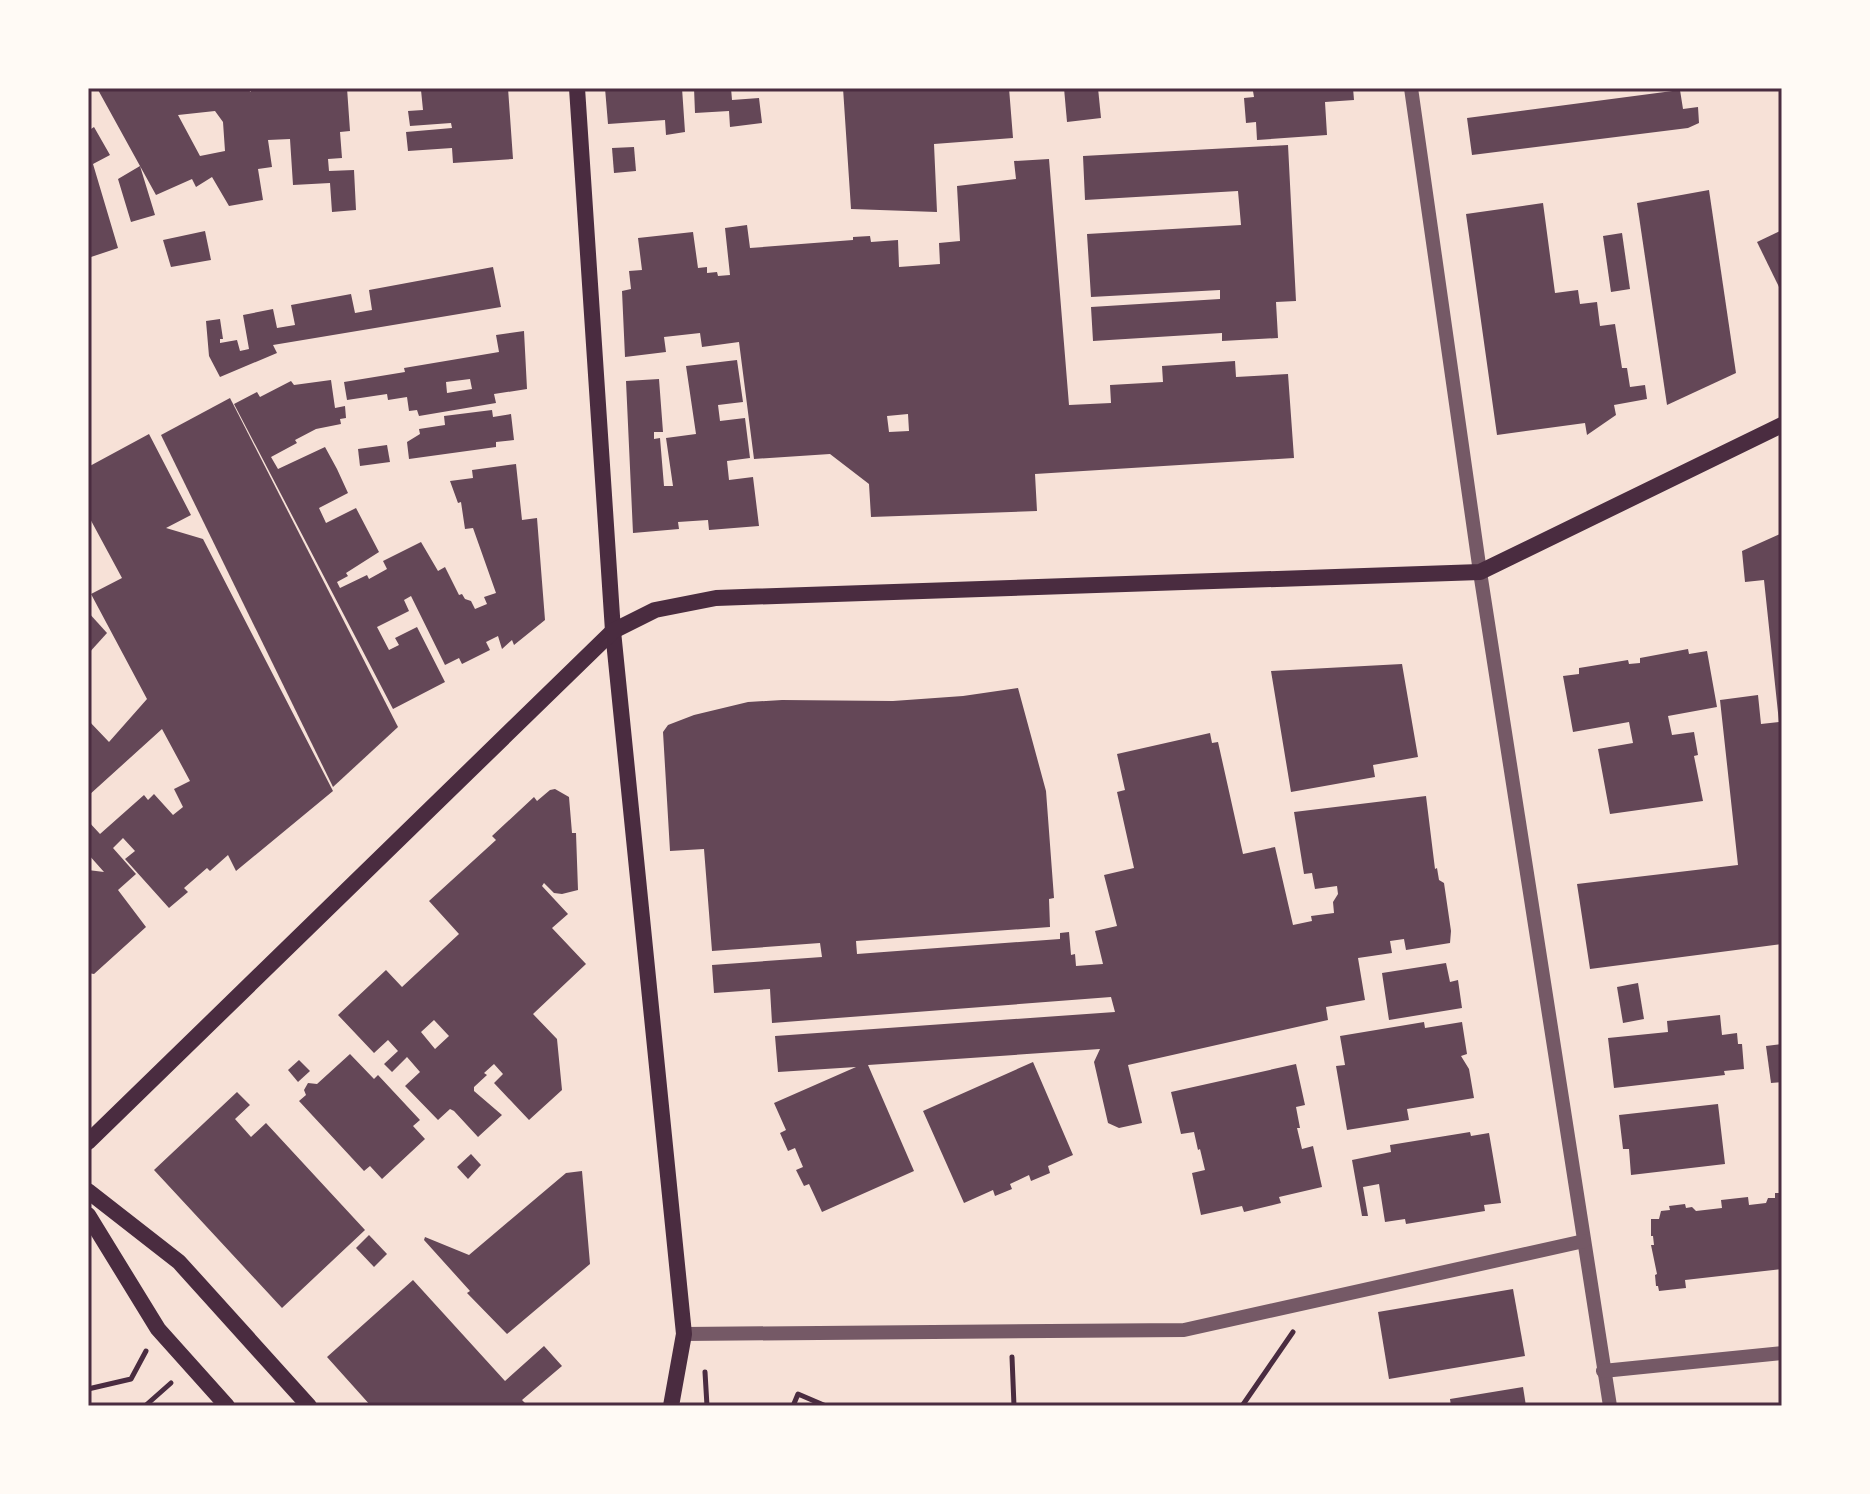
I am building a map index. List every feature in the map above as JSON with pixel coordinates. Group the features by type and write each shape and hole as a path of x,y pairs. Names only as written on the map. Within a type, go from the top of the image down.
{"main road":[{"path":"577,88 613,631 684,1334 671,1406"},
{"path":"88,1142 613,631 655,610 716,598 1480,572 1782,425"},
{"path":"88,1191 179,1262 309,1406"},
{"path":"88,1215 158,1329 227,1406"}],"street":[{"path":"1411,88 1480,572 1610,1406"},
{"path":"684,1334 1184,1330 1584,1241"},
{"path":"1603,1371 1782,1353"}],"path":[{"path":"1242,1406 1317,1299"},
{"path":"88,1389 131,1379 158,1329"},
{"path":"1011,1332 1014,1406"},
{"path":"145,1406 191,1365"},
{"path":"793,1406 798,1394 826,1406"}],"building":[{"path":"97,88 245,88 251,92 251,88 347,88 350,131 340,132 342,158 328,159 329,171 354,170 356,210 332,212 330,183 293,185 290,139 268,140 272,167 258,169 263,200 229,206 212,177 196,187 192,179 156,195","holes":["215,111 223,122 225,151 200,156 178,115"]},
{"path":"508,88 513,159 453,163 452,148 408,151 406,132 452,128 451,123 410,126 408,111 423,110 421,90"},
{"path":"605,88 682,88 685,132 666,135 665,120 608,124"},
{"path":"694,88 731,88 732,100 759,98 762,123 730,127 729,111 695,113"},
{"path":"843,88 1009,88 1013,138 934,144 937,212 851,209"},
{"path":"1064,88 1098,88 1101,118 1067,122"},
{"path":"1353,88 1354,100 1325,102 1327,135 1257,140 1256,122 1246,123 1244,98 1254,97 1253,91"},
{"path":"1680,90 1683,109 1698,107 1699,123 1688,128 1472,155 1467,118"},
{"path":"88,123 91,129 94,127 110,155 93,164 118,248 88,258"},
{"path":"1288,145 1296,301 1276,302 1278,338 1222,341 1222,333 1093,341 1091,307 1220,299 1220,290 1091,297 1087,234 1241,225 1238,191 1085,200 1083,156"},
{"path":"634,147 636,171 614,173 612,148"},
{"path":"1049,159 1069,405 1111,403 1110,385 1163,382 1162,366 1235,361 1236,377 1288,374 1294,458 1035,474 1037,511 871,517 869,484 830,454 754,459 739,342 702,347 700,333 664,337 666,352 625,357 622,291 631,289 629,271 642,270 638,238 693,232 698,268 707,267 707,273 717,272 718,276 730,275 725,228 747,225 750,248 870,236 871,242 898,240 899,267 940,264 939,243 960,241 957,186 1016,179 1014,161","holes":["908,414 909,431 889,432 887,416"]},
{"path":"140,166 155,215 131,222 118,179"},
{"path":"1709,190 1736,373 1667,405 1637,203"},
{"path":"1543,203 1555,293 1578,290 1580,304 1597,302 1600,326 1615,324 1622,368 1627,368 1630,387 1645,385 1647,399 1614,405 1616,415 1587,435 1585,423 1497,435 1466,214"},
{"path":"1782,230 1782,293 1757,242"},
{"path":"205,231 211,260 171,267 163,240"},
{"path":"1622,233 1630,289 1611,292 1603,236"},
{"path":"493,267 501,307 273,345 277,353 220,377 209,356 206,321 220,319 223,339 220,343 237,340 240,351 249,349 243,315 273,309 277,328 295,325 291,305 351,294 355,313 372,310 369,290"},
{"path":"524,331 527,389 494,394 496,403 419,416 417,410 409,411 407,397 388,400 387,394 347,400 344,382 499,352 496,335","holes":["470,379 472,389 447,393 446,382"]},
{"path":"737,360 743,402 718,405 720,421 745,418 750,458 727,461 729,480 753,477 759,526 709,530 708,520 678,522 679,529 633,533 626,381 659,379 663,432 654,432 654,439 660,438 664,486 673,486 666,438 696,434 686,366"},
{"path":"331,380 335,408 345,406 346,418 340,419 341,424 316,429 271,457 278,469 325,447 337,469 348,493 319,508 326,523 356,508 379,552 346,573 348,576 337,582 340,588 367,575 369,579 387,569 383,561 421,542 438,571 445,567 459,595 471,601 475,609 487,604 484,597 496,593 473,528 465,529 461,502 458,503 450,481 473,478 472,470 516,464 522,520 537,518 545,620 514,645 512,640 502,649 498,636 486,642 490,650 462,664 459,658 445,665 411,596 404,600 409,611 377,627 389,650 399,645 395,638 417,627 445,682 393,709 234,404 257,392 260,397 291,381 294,385"},
{"path":"230,398 398,727 333,787 161,435"},
{"path":"492,410 493,417 511,414 514,440 496,442 496,447 409,459 407,442 420,434 419,429 445,425 444,416"},
{"path":"149,434 191,515 166,528 203,539 333,791 236,871 228,855 210,871 207,868 184,888 188,892 169,908 125,859 135,851 123,838 113,848 136,874 118,890 146,927 94,974 88,973 88,870 104,872 88,854 88,821 100,834 144,795 148,800 154,794 173,815 183,807 174,789 190,781 162,729 88,796 88,720 109,742 147,699 91,594 122,578 88,515 88,467"},
{"path":"387,445 390,462 360,466 358,449"},
{"path":"1782,533 1782,944 1590,969 1577,884 1738,865 1720,700 1758,695 1761,724 1779,722 1764,580 1745,582 1742,551"},
{"path":"88,612 107,633 88,654"},
{"path":"1688,649 1689,654 1707,651 1717,707 1668,716 1672,735 1694,732 1698,755 1694,756 1703,801 1610,814 1598,749 1633,743 1629,722 1573,732 1563,676 1579,674 1579,668 1628,660 1629,664 1640,663 1640,658"},
{"path":"1402,664 1418,757 1373,765 1375,777 1291,792 1271,671"},
{"path":"1018,688 1046,791 1054,898 1049,899 1050,927 856,941 857,954 1060,939 1060,933 1069,932 1071,955 1075,954 1076,966 1103,964 1095,931 1117,926 1104,875 1134,868 1117,792 1125,790 1117,754 1210,733 1212,743 1218,742 1243,854 1275,847 1293,925 1312,921 1311,916 1334,913 1333,902 1338,894 1337,886 1315,889 1312,873 1304,874 1294,812 1426,796 1435,869 1439,880 1444,883 1450,943 1406,950 1404,939 1390,941 1392,953 1358,958 1365,1000 1326,1007 1328,1020 1128,1065 1142,1123 1119,1128 1108,1123 1094,1062 1100,1049 868,1065 914,1171 822,1212 809,1184 804,1186 796,1170 803,1167 795,1148 788,1151 780,1133 786,1130 774,1103 856,1067 778,1072 775,1036 1115,1012 1111,997 772,1023 770,989 714,993 712,965 822,957 820,943 712,951 704,849 670,851 663,732 668,725 694,715 748,702 893,701"},
{"path":"555,789 569,797 572,833 576,833 578,890 562,894 554,893 544,883 542,886 568,914 552,928 586,964 533,1014 557,1039 562,1090 529,1120 494,1083 503,1074 494,1064 484,1073 487,1075 474,1087 474,1091 502,1115 478,1137 450,1109 438,1120 405,1086 420,1072 407,1057 392,1072 384,1064 398,1051 388,1040 374,1053 338,1015 386,970 402,987 459,934 429,901 496,840 492,836 534,797 537,801","holes":["434,1020 449,1036 435,1049 421,1032"]},
{"path":"1446,963 1450,982 1458,980 1462,1008 1389,1020 1382,973"},
{"path":"1638,983 1644,1019 1623,1023 1617,987"},
{"path":"1720,1015 1722,1035 1737,1033 1738,1044 1742,1044 1744,1069 1724,1071 1725,1075 1614,1088 1608,1038 1668,1032 1667,1021"},
{"path":"1424,1022 1425,1028 1462,1022 1467,1054 1461,1056 1469,1069 1474,1098 1407,1109 1409,1120 1347,1130 1336,1066 1345,1065 1340,1036"},
{"path":"1782,1044 1782,1082 1771,1083 1766,1046"},
{"path":"350,1054 374,1079 378,1075 420,1120 413,1126 425,1139 382,1179 370,1166 364,1171 299,1101 306,1095 304,1090 308,1083 317,1084"},
{"path":"299,1060 310,1071 298,1082 288,1070"},
{"path":"1033,1062 1073,1155 1048,1166 1050,1173 1031,1181 1029,1175 1010,1184 1012,1189 995,1196 993,1190 964,1203 923,1111"},
{"path":"1296,1064 1305,1105 1296,1107 1300,1128 1297,1128 1302,1149 1313,1146 1322,1187 1279,1197 1281,1203 1244,1212 1242,1206 1201,1215 1192,1173 1205,1170 1200,1149 1194,1132 1181,1134 1171,1092"},
{"path":"237,1092 250,1105 235,1119 251,1137 266,1123 365,1230 282,1308 154,1170"},
{"path":"1718,1104 1725,1164 1631,1175 1629,1149 1623,1149 1619,1115"},
{"path":"1470,1132 1471,1136 1489,1133 1501,1203 1484,1205 1485,1211 1406,1224 1405,1219 1385,1222 1379,1184 1363,1187 1368,1216 1362,1216 1352,1160 1391,1152 1390,1145"},
{"path":"471,1154 481,1165 468,1179 457,1167"},
{"path":"582,1171 590,1264 507,1334 467,1293 470,1291 424,1240 425,1237 469,1255 566,1173"},
{"path":"1775,1193 1782,1193 1782,1269 1685,1280 1686,1288 1659,1291 1651,1245 1654,1245 1651,1219 1659,1219 1661,1211 1670,1210 1669,1206 1685,1204 1686,1208 1692,1207 1696,1211 1722,1208 1721,1200 1748,1197 1749,1205 1766,1203 1768,1198 1775,1198"},
{"path":"369,1235 387,1254 374,1267 356,1248"},
{"path":"413,1280 505,1381 544,1346 562,1366 522,1400 528,1406 371,1406 327,1357"},
{"path":"1513,1289 1525,1356 1389,1379 1378,1312"},
{"path":"1523,1387 1526,1406 1451,1406 1450,1399"}]}
